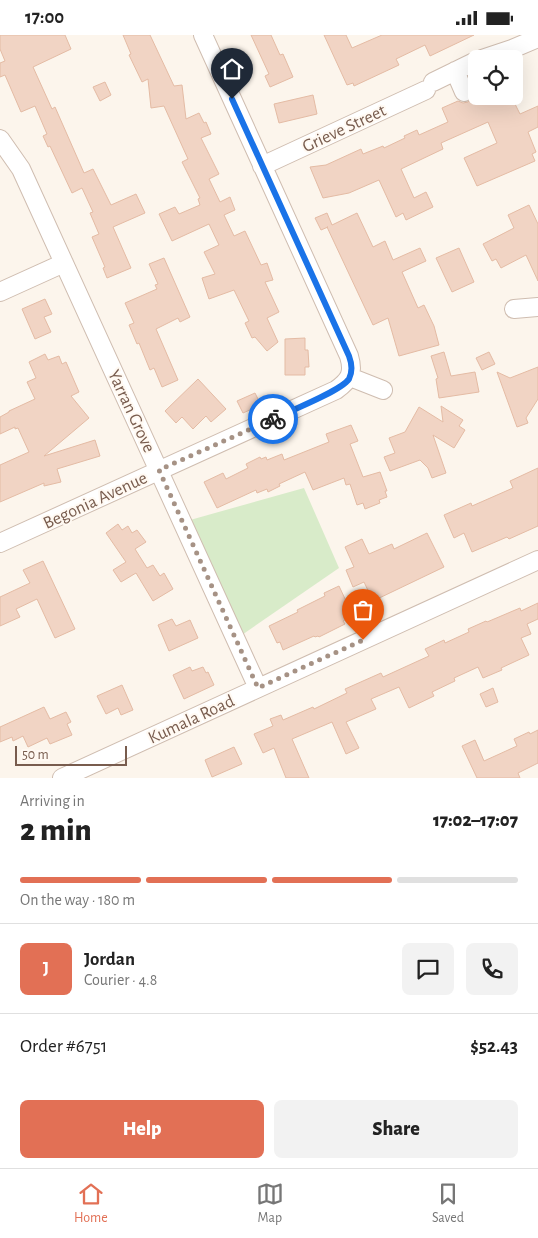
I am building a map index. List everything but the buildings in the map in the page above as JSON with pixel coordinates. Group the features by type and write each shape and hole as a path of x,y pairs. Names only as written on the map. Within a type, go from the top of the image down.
{"street":[{"path":"203,35 349,356 352,366 350,377 383,390"},
{"path":"509,50 538,38"},
{"name":"Grieve Street","path":"262,166 429,86 468,65"},
{"path":"455,71 464,92"},
{"name":"Yarran Grove","path":"0,139 21,169 258,688"},
{"path":"0,292 64,263"},
{"path":"514,309 538,307"},
{"name":"Begonia Avenue","path":"0,543 336,390 346,383 350,377"},
{"name":"Kumala Road","path":"62,778 538,561"}],"green space":[{"path":"304,488 339,568 236,639 183,522"}],"way so far":[{"path":"273,419 159,470 258,688 363,640"}],"route":[{"path":"232,99 352,366 350,377 346,383 336,390 273,419"}]}
